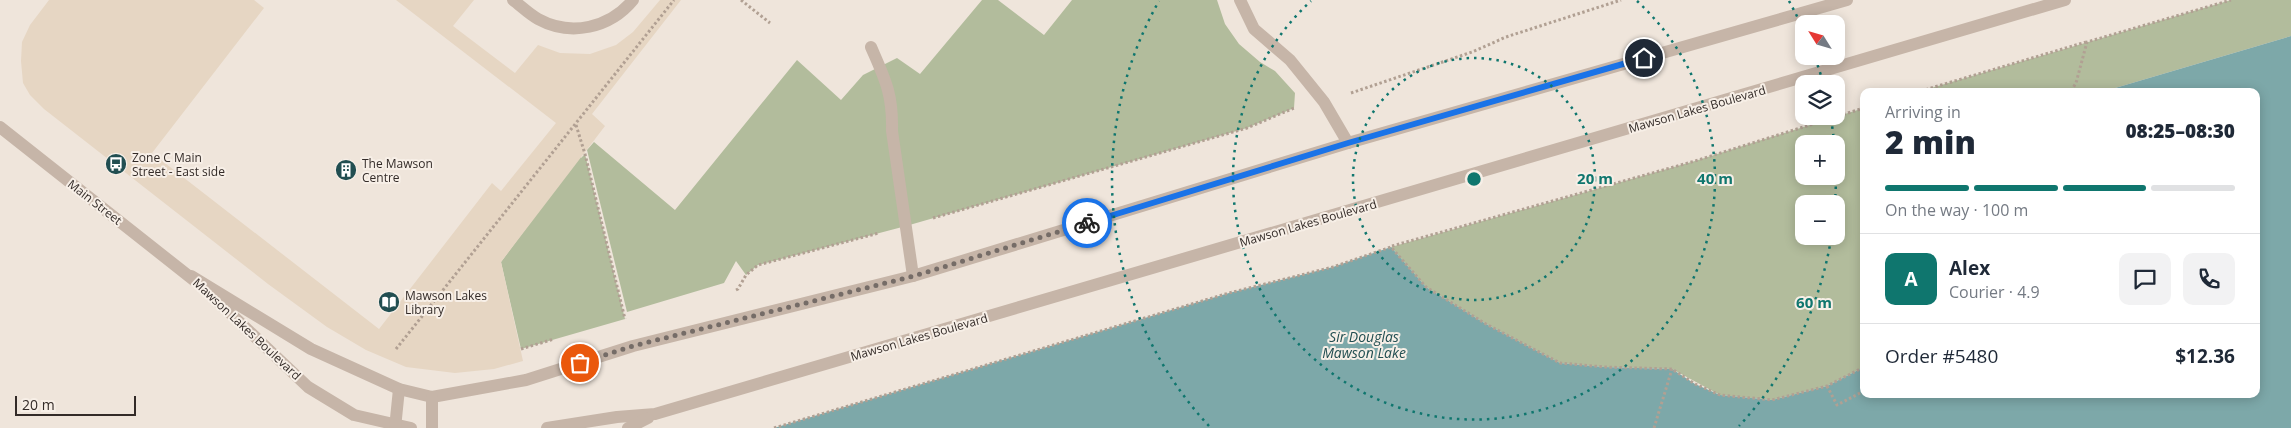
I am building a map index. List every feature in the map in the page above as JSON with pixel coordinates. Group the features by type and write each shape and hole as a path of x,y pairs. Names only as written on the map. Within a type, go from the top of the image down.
{"street":[{"path":"513,0 537,18 558,27 585,28 609,21 633,0"},
{"path":"1240,0 1254,29 1290,60 1324,102 1348,143"},
{"name":"Mawson Lakes Boulevard","path":"191,276 310,349 399,390 432,397 526,380 633,346 914,276 1348,143 1847,0"},
{"name":"Mawson Lakes Boulevard","path":"547,428 617,417 655,414 2065,0"},
{"path":"871,46 887,83 893,107 892,131 914,276"},
{"name":"Main Street","path":"0,127 191,276"},
{"name":"Mawson Lakes Boulevard","path":"191,276 308,387 354,415 395,427 411,428"},
{"path":"395,427 399,390"},
{"path":"432,397 432,428"},
{"path":"628,428 655,414"}],"path":[{"path":"396,349 674,0"},
{"path":"741,0 770,23"},
{"path":"729,291 738,289 746,275 758,265 906,226 1247,128 1294,108 1324,102 1472,52 1506,36 1621,0"},
{"path":"1931,88 2231,0"},
{"path":"2073,88 2076,84 2086,42"},
{"path":"774,428 1230,293 1333,267 1391,246 1685,164 1860,109"},
{"path":"576,125 585,154 625,319"},
{"path":"1391,246 1426,287 1486,324 1560,363 1604,367 1672,369 1695,384 1720,395 1772,400 1828,386 1860,369"},
{"path":"615,322 634,317"},
{"path":"521,349 559,338"},
{"path":"1654,428 1672,369"},
{"path":"1828,386 1837,405 1860,393"}],"green space":[{"path":"982,0 998,0 1044,35 1072,0 1217,0 1225,24 1239,44 1260,62 1275,71 1295,93 1294,108 1247,128 906,226 758,265 746,275 736,261 724,283 627,312 587,150 594,142 675,210 797,60 841,100 863,75 897,58 920,74"},
{"path":"2231,0 2291,0 2291,36 2115,88 1931,88"},
{"path":"1860,109 1860,369 1827,386 1772,400 1720,395 1672,369 1604,367 1560,363 1486,324 1426,287 1391,247 1695,161 1810,125 1845,125 1845,114"},
{"path":"585,154 625,319 521,349 501,262 580,155 581,158"}],"shaded area":[{"path":"49,0 254,0 264,8 152,153 379,329 492,183 501,191 556,123 396,0 474,0 453,26 515,73 538,45 560,53 590,54 616,45 633,32 660,0 681,0 592,114 605,126 501,262 523,361 494,369 455,373 406,367 366,350 327,327 268,284 44,109 30,95 23,83 21,61 22,42 30,25"}],"water":[{"name":"Sir Douglas Mawson Lake","path":"2291,36 2291,428 774,428 1229,293 1333,267 1391,247 1426,287 1486,324 1560,363 1604,367 1672,369 1695,384 1720,395 1772,400 1827,386 1860,369 1860,398 2260,398 2260,88 2115,88"}],"way so far":[{"path":"580,363 633,346 914,276 1087,223"}],"place":[{"name":"Zone C Main Street - East side","path":"116,164"},
{"name":"The Mawson Centre","path":"346,170"},
{"name":"Mawson Lakes Library","path":"389,302"}],"route":[{"path":"1087,223 1348,143 1644,58"}]}
